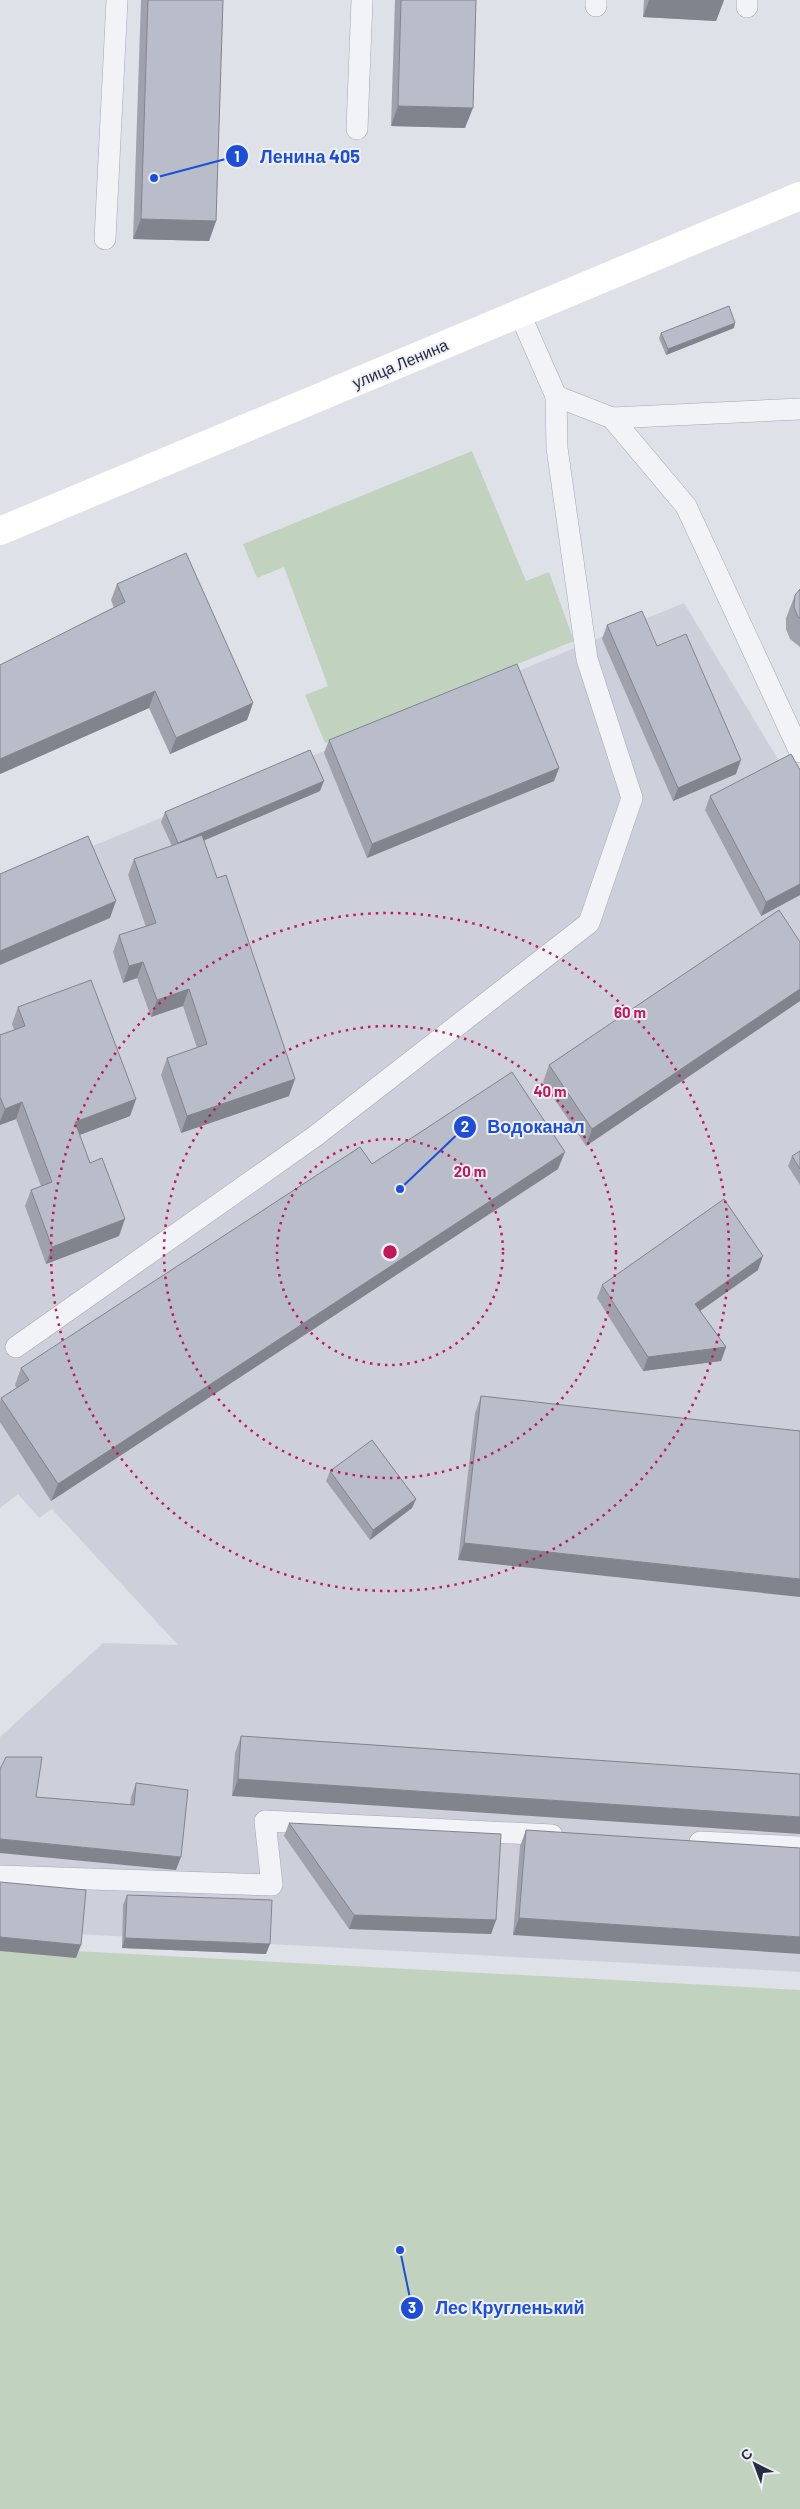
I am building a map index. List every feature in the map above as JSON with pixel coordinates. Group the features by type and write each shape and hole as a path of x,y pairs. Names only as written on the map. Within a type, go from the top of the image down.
{"main road":[{"name":"улица Ленина","path":"0,531 519,312 800,196"}],"lane":[{"path":"105,239 117,0"},
{"path":"357,129 362,0"},
{"path":"16,1347 314,1137 589,923 632,798 587,659 557,448 556,396 519,312"},
{"path":"556,396 612,418 800,409"},
{"path":"612,418 686,506 800,752"},
{"path":"0,1876 272,1885 264,1821 572,1836"},
{"path":"681,1841 800,1847"}],"shaded area":[{"path":"684,603 800,796 800,1972 0,1930 0,1737 103,1643 178,1645 52,1509 39,1518 18,1494 0,1508 0,884"}],"green space":[{"path":"472,451 526,581 549,572 574,641 325,743 305,695 328,686 284,567 257,578 243,544"},
{"path":"0,1947 800,1990 800,2509 0,2509"}],"building":[{"path":"148,0 223,0 216,221 141,219"},
{"path":"401,0 476,0 473,108 398,106"},
{"path":"729,306 735,323 668,349 661,333"},
{"path":"186,553 253,703 176,738 155,691 0,759 0,665 125,602 117,584"},
{"path":"800,589 800,618 794,607 795,595"},
{"path":"642,611 657,646 686,634 741,760 678,788 607,625"},
{"path":"517,664 559,768 372,844 329,740"},
{"path":"310,750 324,781 178,843 165,812"},
{"path":"791,754 800,770 800,884 766,902 710,796"},
{"path":"202,835 217,878 226,875 295,1079 187,1116 167,1058 207,1044 189,989 157,1000 143,962 129,966 119,935 156,923 134,859"},
{"path":"88,836 116,901 0,951 0,874"},
{"path":"779,910 800,942 800,989 592,1129 549,1065"},
{"path":"91,980 136,1099 75,1122 90,1163 102,1158 125,1219 52,1247 31,1190 52,1182 22,1102 5,1109 0,1097 0,1035 25,1026 18,1007"},
{"path":"512,1072 565,1152 58,1484 1,1398 29,1380 21,1368 360,1147 372,1164"},
{"path":"800,1151 800,1169 792,1156"},
{"path":"724,1199 763,1256 695,1304 726,1347 648,1357 602,1285"},
{"path":"481,1396 800,1431 800,1579 464,1543"},
{"path":"372,1440 416,1499 373,1530 330,1471"},
{"path":"241,1736 800,1774 800,1817 238,1779"},
{"path":"6,1757 42,1757 36,1797 134,1805 136,1783 188,1790 181,1857 0,1839 0,1769"},
{"path":"289,1823 501,1834 496,1920 354,1915"},
{"path":"526,1830 800,1848 800,1937 519,1918"},
{"path":"0,1882 86,1890 81,1945 0,1937"},
{"path":"127,1895 272,1900 270,1944 125,1938"}],"place":[{"name":"Ленина 405","path":"154,178"},
{"name":"Водоканал","path":"400,1189"},
{"name":"Лес Кругленький","path":"400,2250"}]}
